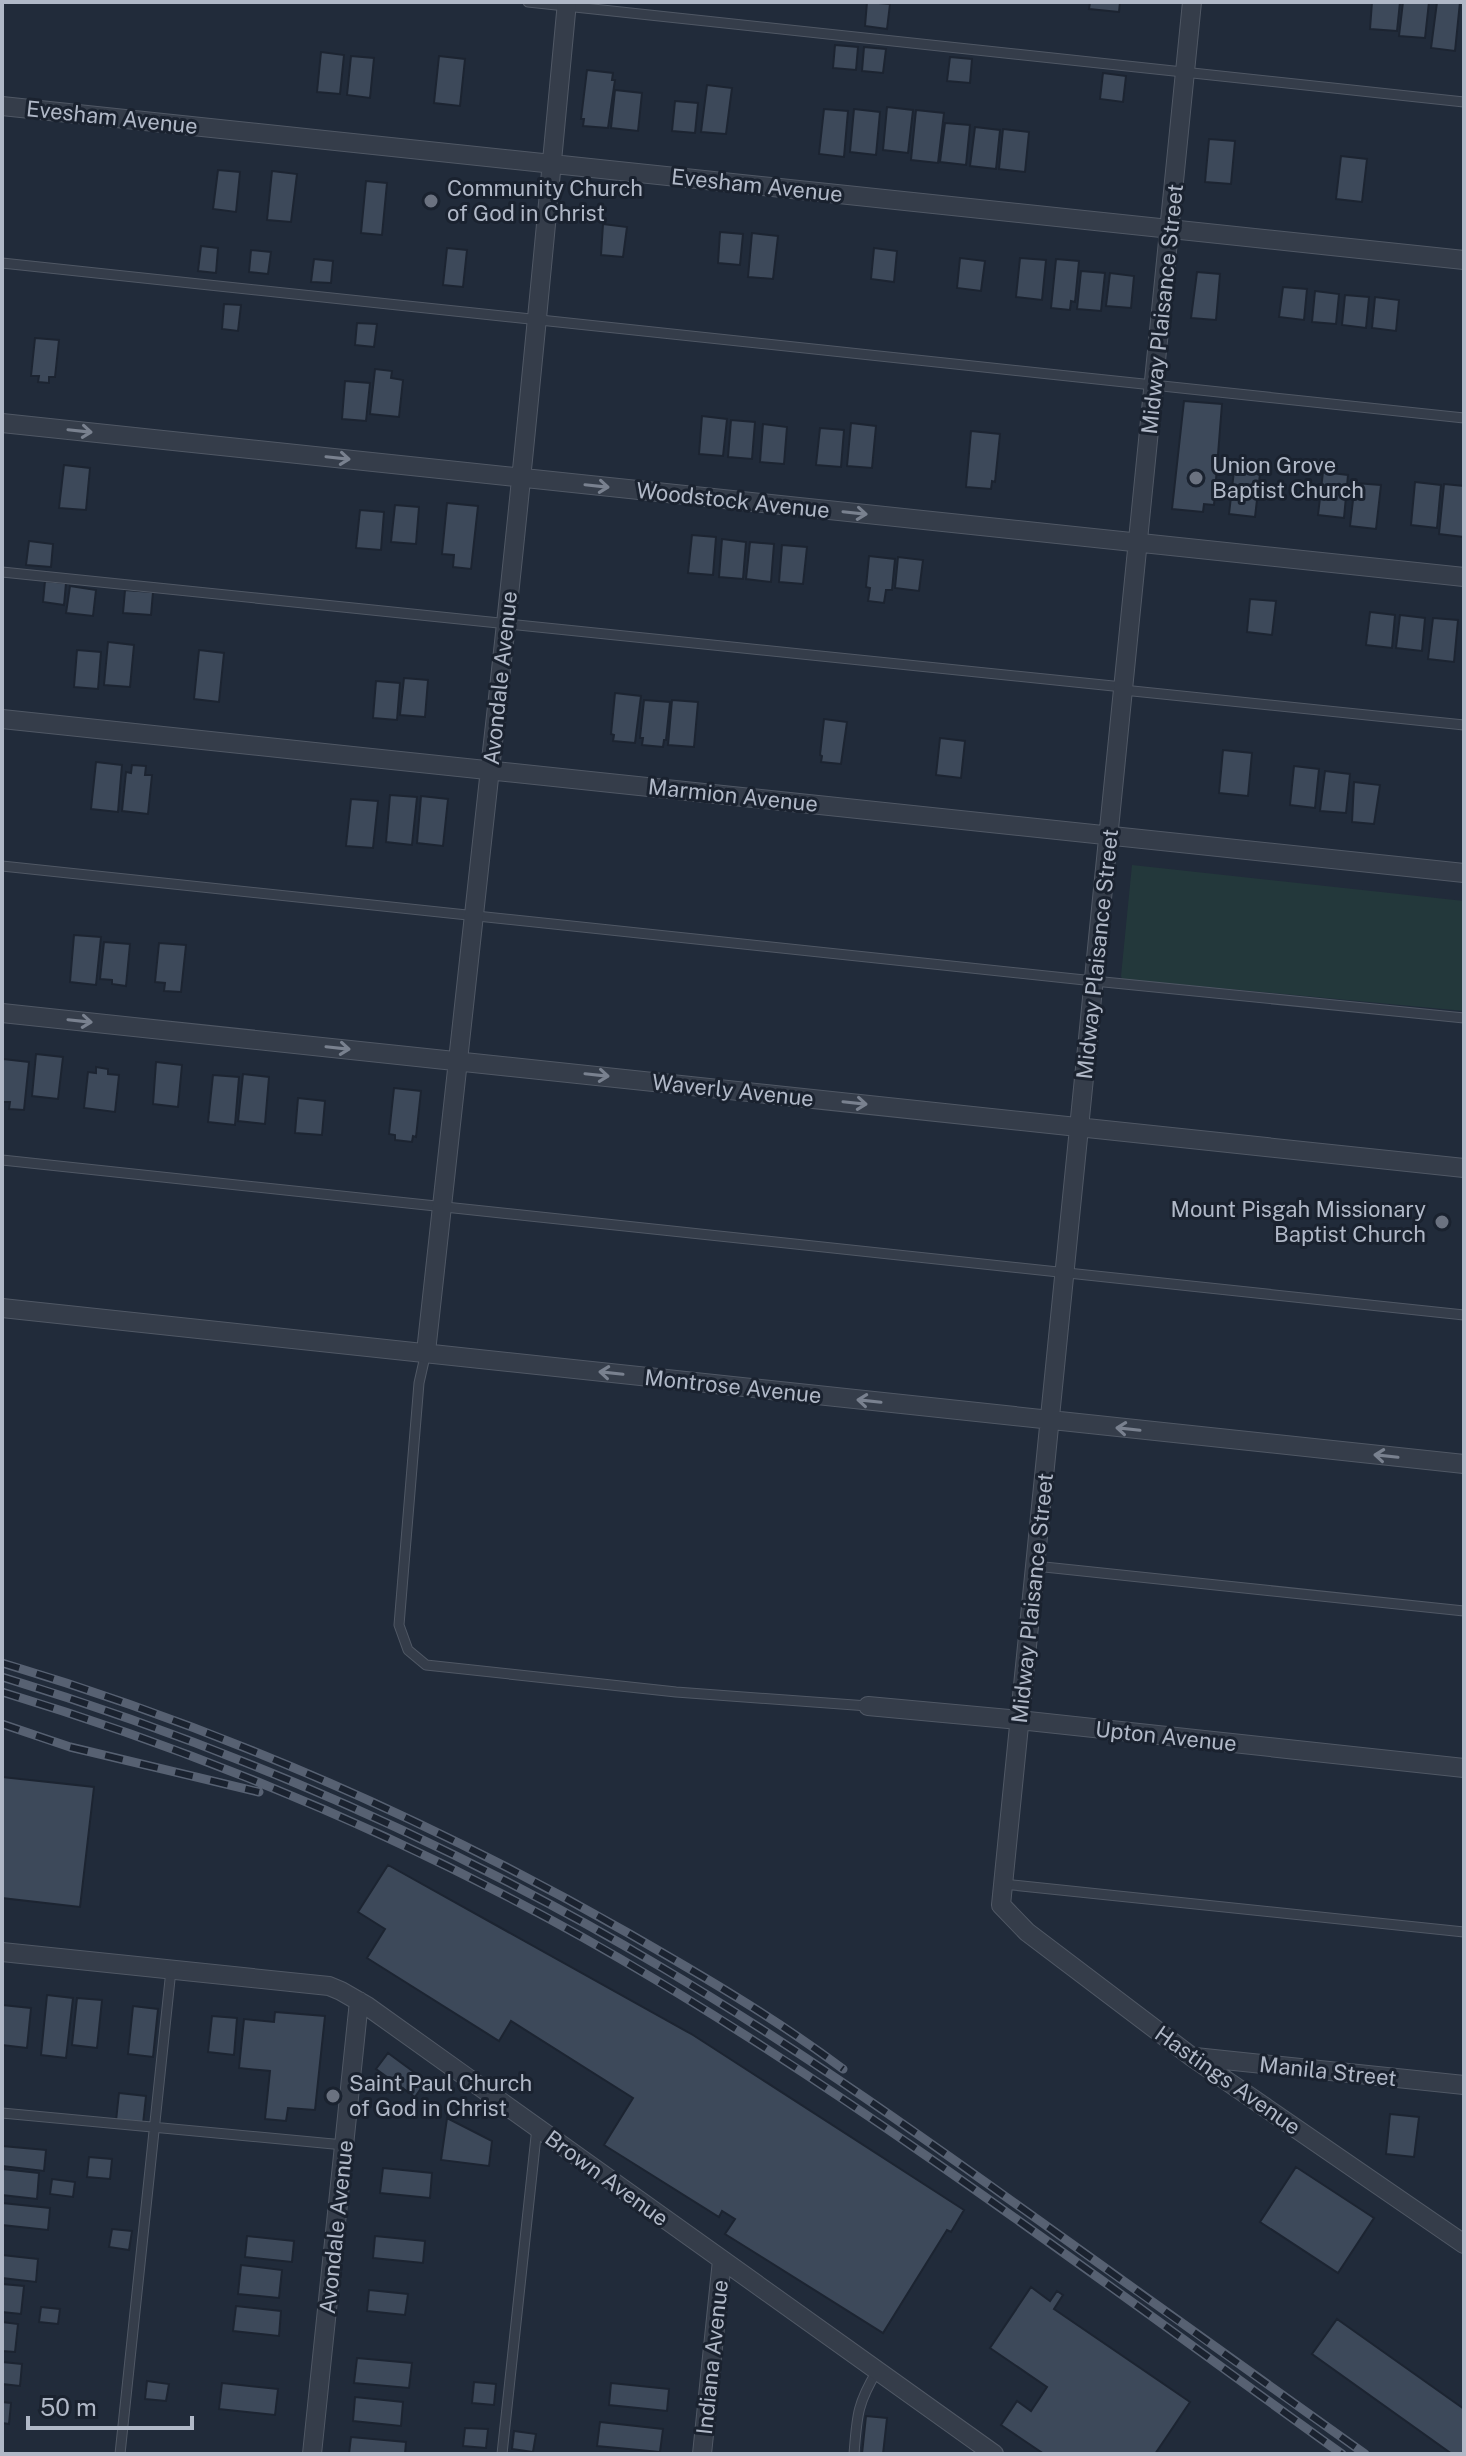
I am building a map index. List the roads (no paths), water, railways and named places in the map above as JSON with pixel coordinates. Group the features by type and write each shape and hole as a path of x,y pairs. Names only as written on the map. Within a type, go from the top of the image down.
{"street":[{"name":"Midway Plaisance Street","path":"1001,1905 1192,2"},
{"name":"Avondale Avenue","path":"426,1352 521,478 567,4"},
{"name":"Evesham Avenue","path":"2,106 1464,260"},
{"name":"Woodstock Avenue","path":"2,423 1464,577"},
{"name":"Marmion Avenue","path":"2,719 1464,873"},
{"name":"Waverly Avenue","path":"2,1013 1464,1168"},
{"name":"Montrose Avenue","path":"2,1308 1464,1464"},
{"name":"Upton Avenue","path":"868,1706 1464,1768"},
{"name":"Hastings Avenue","path":"1001,1905 1027,1932 1192,2057 1464,2244"},
{"name":"Brown Avenue","path":"2,1952 329,1986 359,2001 994,2454"},
{"name":"Avondale Avenue","path":"312,2454 359,2001"},
{"name":"Manila Street","path":"1192,2057 1464,2085"},
{"name":"Indiana Avenue","path":"702,2454 722,2260"}],"lane":[{"path":"528,2 1464,102"},
{"path":"2,263 1464,418"},
{"path":"2,572 1464,725"},
{"path":"2,866 1464,1018"},
{"path":"2,1160 1464,1315"},
{"path":"426,1352 419,1383 399,1625 408,1650 426,1665 676,1692 868,1706"},
{"path":"1035,1566 1464,1611"},
{"path":"1003,1884 1464,1932"},
{"path":"120,2454 171,1970"},
{"path":"2,2113 344,2145"},
{"path":"502,2454 537,2127"},
{"path":"854,2454 862,2396 877,2371"}],"railway":[{"path":"2,1663 244,1747 477,1852 710,1981 843,2069"},
{"path":"2,1677 257,1767 422,1840 583,1922 713,1998 864,2098 1365,2454"},
{"path":"2,1692 87,1719 255,1781 420,1853 579,1935 745,2035 918,2150 1342,2454"},
{"path":"2,1724 70,1747 259,1792"}],"place":[{"name":"Community Church of God in Christ","path":"431,201"},
{"name":"Union Grove Baptist Church","path":"1196,478"},
{"name":"Mount Pisgah Missionary Baptist Church","path":"1442,1222"},
{"name":"Saint Paul Church of God in Christ","path":"333,2096"}]}
